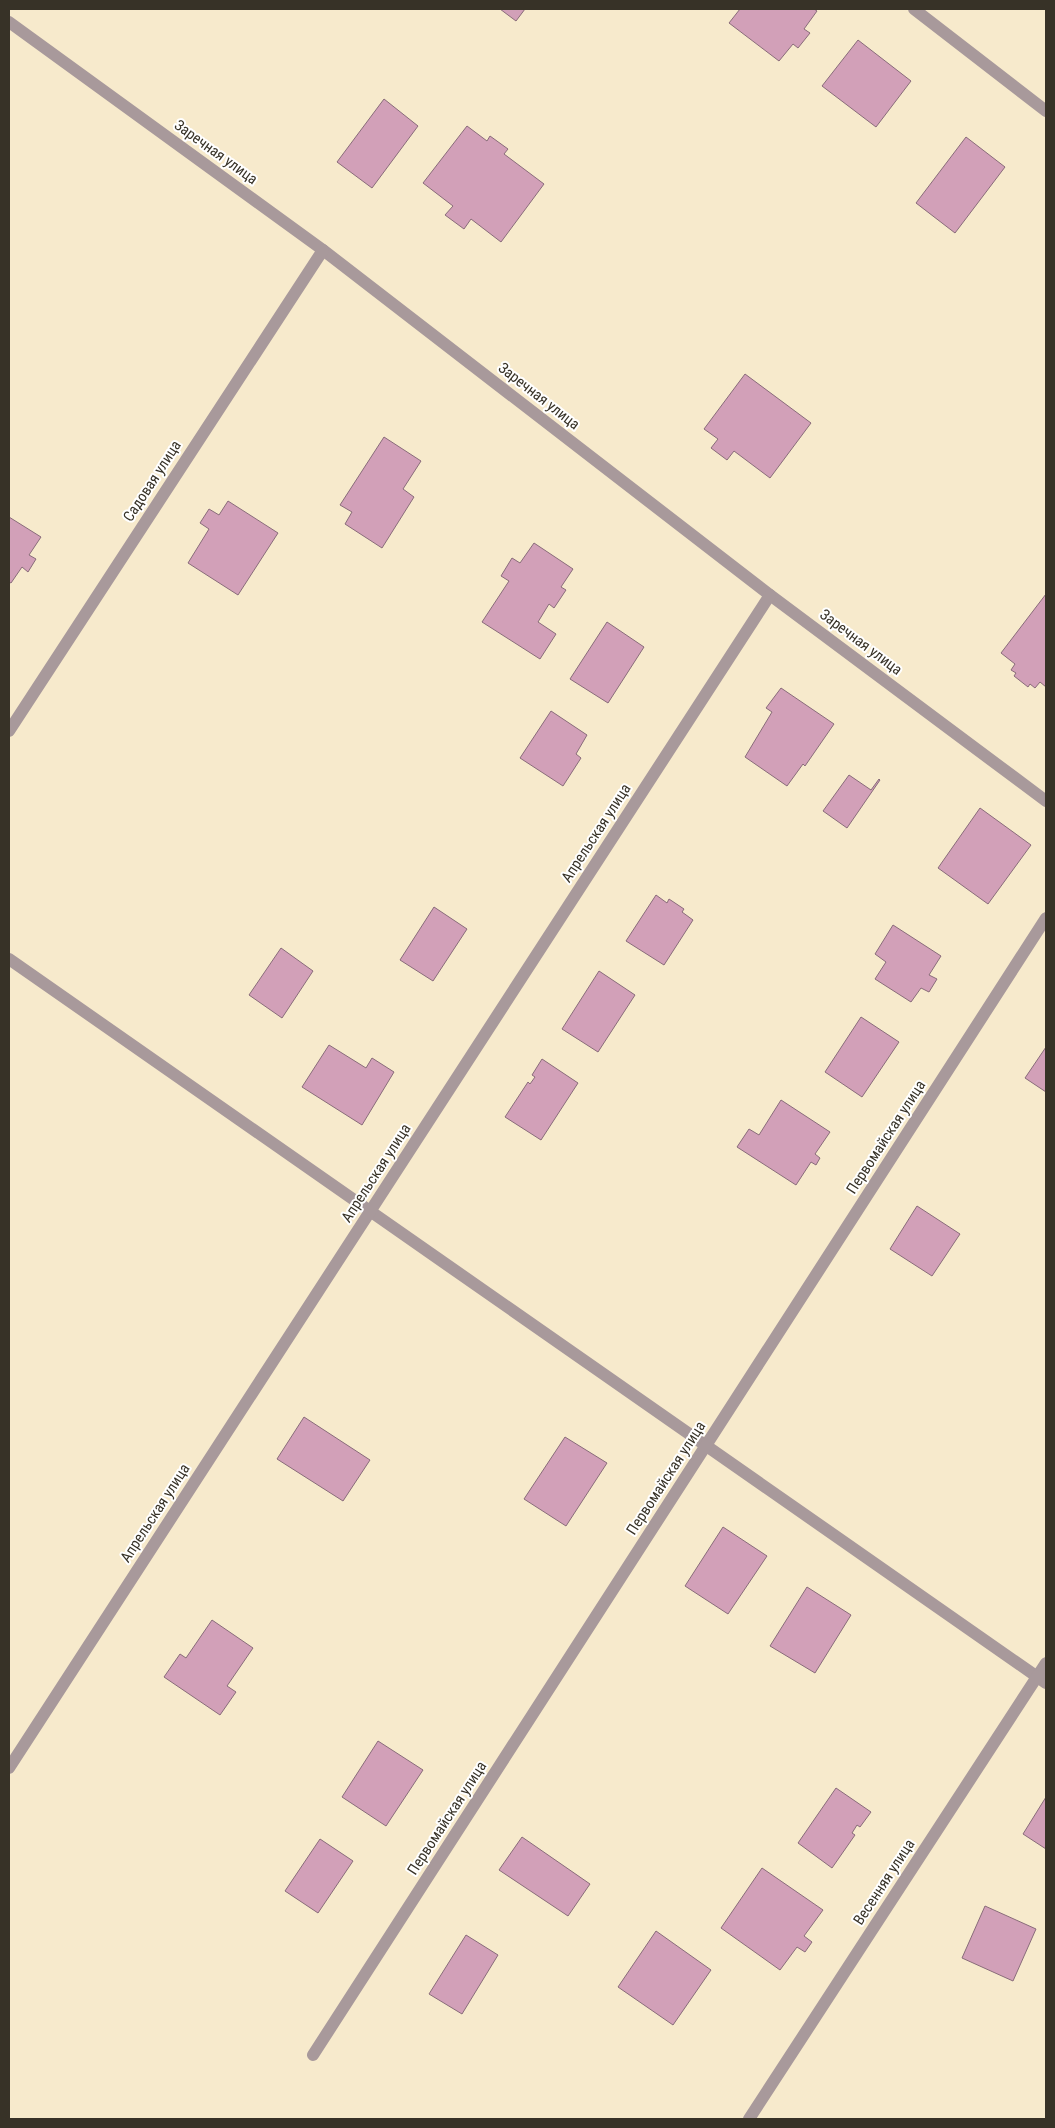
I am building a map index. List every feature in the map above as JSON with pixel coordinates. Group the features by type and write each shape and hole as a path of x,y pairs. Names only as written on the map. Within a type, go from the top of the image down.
{"street":[{"path":"914,9 1046,111"},
{"name":"Заречная улица","path":"9,22 323,250 770,595 1046,801"},
{"name":"Садовая улица","path":"9,731 323,250"},
{"name":"Апрельская улица","path":"9,1768 770,595"},
{"name":"Первомайская улица","path":"313,2055 1046,918"},
{"path":"9,959 1042,1680"},
{"name":"Весенняя улица","path":"750,2119 1042,1680 1046,1663"}],"building":[{"path":"500,9 525,9 516,21"},
{"path":"740,9 814,9 817,11 804,29 810,33 798,48 793,44 779,61 729,23"},
{"path":"858,40 911,81 876,127 822,86"},
{"path":"384,99 418,126 372,188 337,162"},
{"path":"467,126 487,141 490,136 508,149 504,154 544,184 501,242 471,219 464,229 445,215 453,206 423,183"},
{"path":"966,137 1005,167 955,233 916,203"},
{"path":"745,374 811,423 770,478 734,451 727,460 711,448 718,439 704,429"},
{"path":"384,437 421,461 403,489 414,497 382,548 345,524 352,512 340,505"},
{"path":"228,501 278,533 238,595 188,563 209,529 200,523 209,509 219,515"},
{"path":"9,517 41,537 29,555 36,559 28,572 22,567 11,583 9,582"},
{"path":"534,543 573,569 561,587 566,590 554,608 549,604 538,622 556,634 540,659 482,622 509,581 501,576 512,558 520,563"},
{"path":"1046,594 1046,687 1040,682 1035,688 1030,684 1028,687 1014,676 1016,673 1011,670 1015,664 1001,653"},
{"path":"607,622 644,647 608,703 570,679"},
{"path":"781,688 834,724 805,766 803,764 787,786 745,757 772,712 766,708"},
{"path":"551,711 587,735 576,754 581,758 563,786 520,758"},
{"path":"849,775 871,790 880,780 847,828 823,811"},
{"path":"980,808 1031,845 988,904 938,868"},
{"path":"656,895 667,903 669,899 684,909 682,912 693,920 664,965 626,941"},
{"path":"434,907 467,929 433,981 400,960"},
{"path":"893,925 941,956 929,975 937,979 929,992 921,988 911,1002 875,979 886,962 875,954"},
{"path":"281,948 313,971 282,1018 249,995"},
{"path":"599,971 635,995 598,1052 562,1029"},
{"path":"861,1017 899,1042 862,1097 825,1072"},
{"path":"329,1045 366,1068 372,1058 394,1072 362,1125 302,1087"},
{"path":"1046,1047 1046,1092 1025,1078"},
{"path":"542,1059 578,1083 541,1140 505,1117 528,1082 530,1084 535,1077 532,1075"},
{"path":"781,1100 830,1132 815,1154 820,1158 816,1165 811,1162 796,1185 737,1147 749,1129 759,1135"},
{"path":"917,1206 960,1234 932,1276 890,1249"},
{"path":"304,1417 370,1460 343,1501 277,1459"},
{"path":"565,1437 607,1463 566,1526 524,1499"},
{"path":"723,1527 767,1556 728,1614 685,1586"},
{"path":"807,1587 851,1615 815,1673 770,1646"},
{"path":"212,1620 253,1648 227,1686 236,1692 220,1715 164,1677 180,1654 186,1658"},
{"path":"378,1741 423,1770 386,1826 342,1797"},
{"path":"836,1788 871,1812 860,1827 857,1825 852,1833 855,1835 832,1868 798,1843"},
{"path":"1046,1797 1046,1849 1023,1834"},
{"path":"522,1837 590,1884 568,1916 499,1870"},
{"path":"320,1839 353,1861 318,1913 285,1891"},
{"path":"762,1868 823,1910 804,1936 812,1942 805,1952 797,1947 780,1970 721,1928"},
{"path":"985,1906 1036,1929 1013,1981 962,1958"},
{"path":"656,1931 711,1970 673,2025 618,1987"},
{"path":"466,1935 498,1955 462,2014 429,1994"}]}
